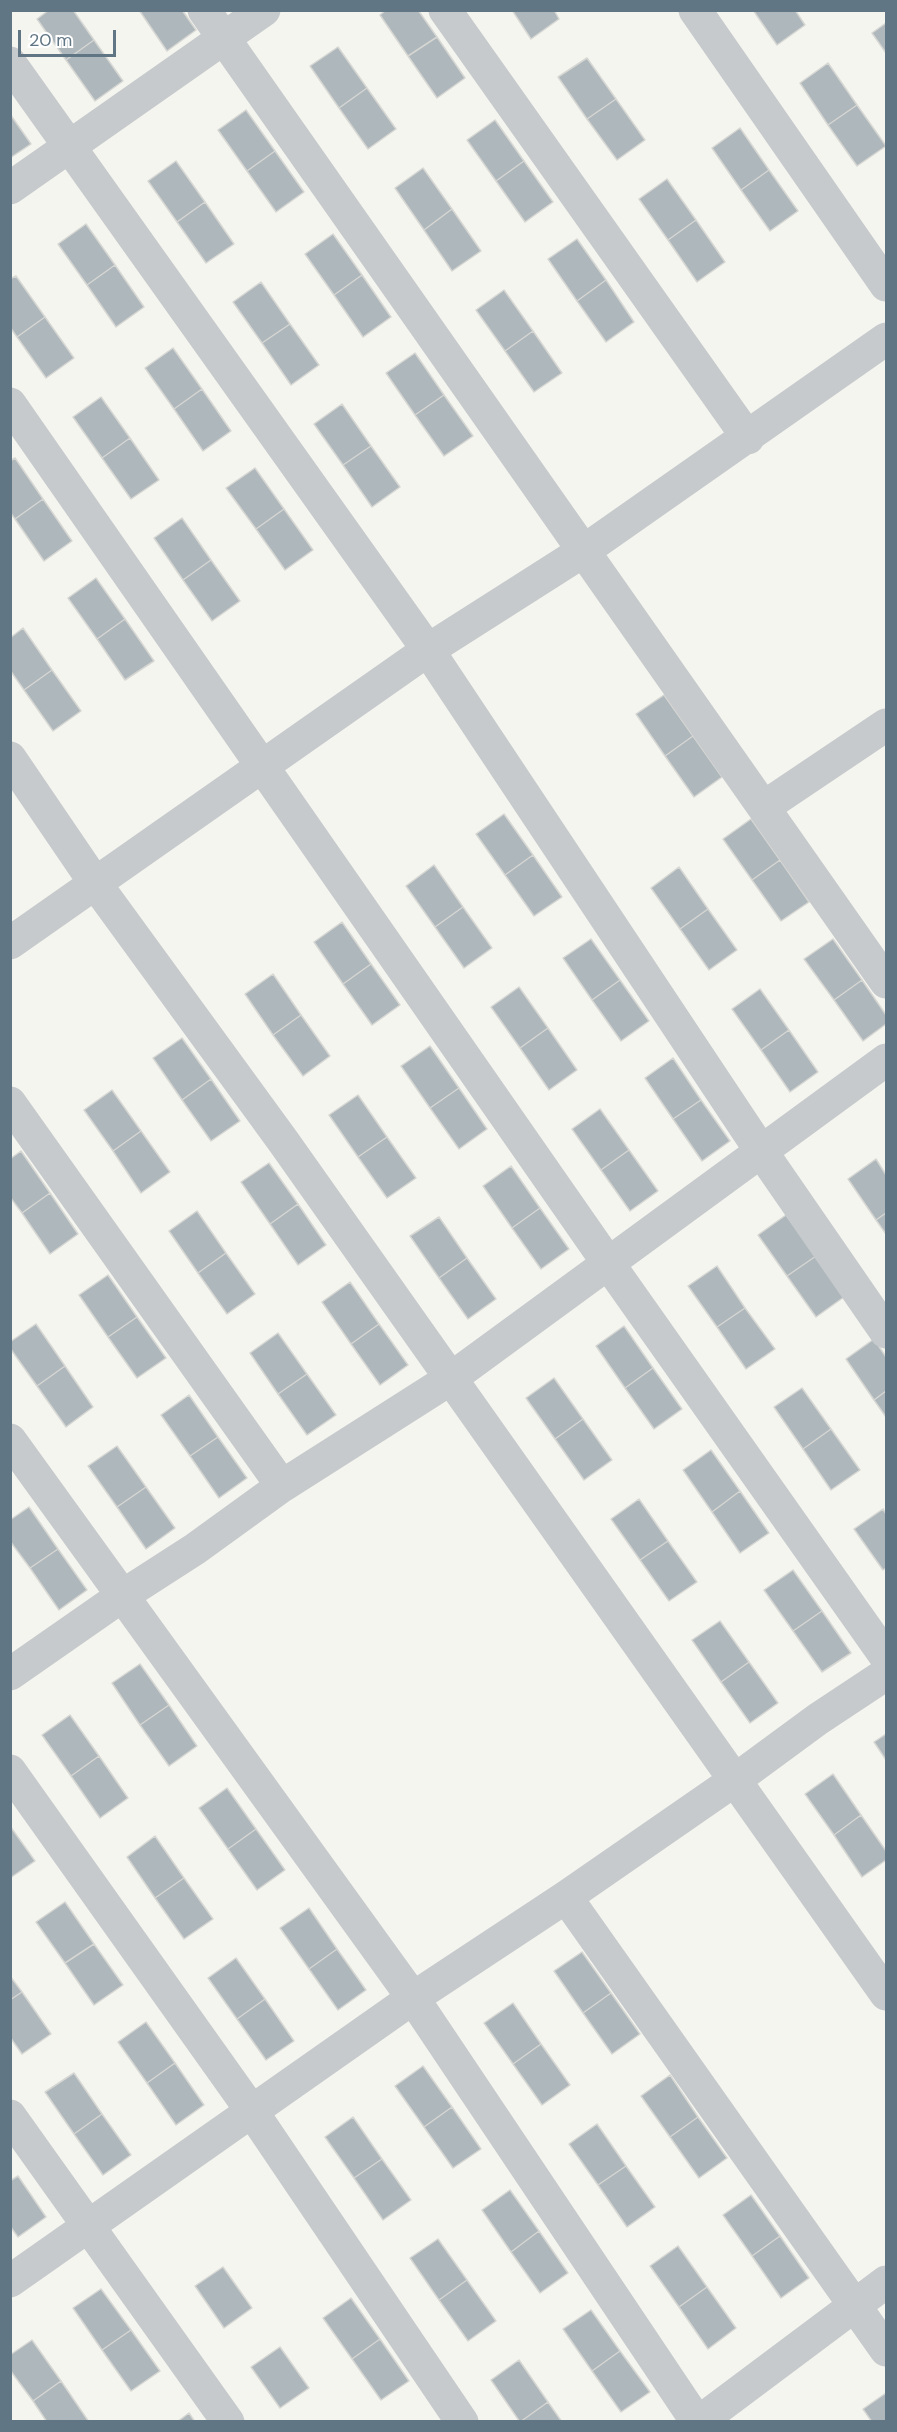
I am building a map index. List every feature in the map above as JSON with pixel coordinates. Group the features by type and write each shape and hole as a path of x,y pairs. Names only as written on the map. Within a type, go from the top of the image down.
{"street":[{"path":"204,10 886,982"},
{"path":"10,188 264,10"},
{"path":"445,10 748,438"},
{"path":"695,10 886,285"},
{"path":"10,63 428,651 761,1151 886,1332"},
{"path":"10,943 428,651 585,550 748,438 886,339"},
{"path":"10,404 608,1263 886,1657"},
{"path":"764,807 886,725"},
{"path":"10,758 95,883 283,1141 886,1994"},
{"path":"10,1674 122,1596 195,1549 282,1485 450,1380 886,1060"},
{"path":"10,1103 282,1485"},
{"path":"10,1440 412,1998 698,2421 886,2282"},
{"path":"10,2281 412,1998 567,1897 818,1719 886,1674"},
{"path":"10,1771 251,2110 462,2421"},
{"path":"567,1897 886,2350"},
{"path":"10,2116 228,2421"}],"building":[{"path":"49,10 73,10 94,40 66,60 37,19"},
{"path":"139,10 182,10 196,30 167,51"},
{"path":"386,10 418,10 437,37 408,56 380,15"},
{"path":"512,10 554,10 559,19 531,39"},
{"path":"753,10 795,10 805,25 777,45"},
{"path":"886,23 886,53 872,33"},
{"path":"437,37 465,78 437,98 408,56"},
{"path":"94,40 123,81 95,101 66,60"},
{"path":"338,47 367,88 339,108 310,66"},
{"path":"587,58 616,99 587,119 558,77"},
{"path":"828,63 857,105 828,125 800,83"},
{"path":"367,88 396,129 368,149 339,108"},
{"path":"616,99 645,140 617,160 587,119"},
{"path":"857,105 886,146 857,166 828,125"},
{"path":"246,110 275,151 247,171 218,130"},
{"path":"10,114 31,144 10,158"},
{"path":"495,120 524,161 496,181 467,140"},
{"path":"740,128 769,170 741,190 712,148"},
{"path":"275,151 304,192 276,212 247,171"},
{"path":"176,161 205,202 177,222 148,181"},
{"path":"524,161 553,202 525,222 496,181"},
{"path":"423,168 452,209 424,230 395,188"},
{"path":"769,170 798,211 770,231 741,190"},
{"path":"667,179 696,220 668,240 639,199"},
{"path":"205,202 234,244 206,263 177,222"},
{"path":"452,209 481,251 452,271 424,230"},
{"path":"696,220 725,262 697,282 668,240"},
{"path":"86,224 115,265 87,285 58,244"},
{"path":"333,234 362,275 334,295 305,254"},
{"path":"577,239 606,280 577,301 548,259"},
{"path":"115,265 144,307 116,327 87,285"},
{"path":"362,275 391,317 363,337 334,295"},
{"path":"16,276 45,317 17,337 10,327 10,279"},
{"path":"606,280 634,322 606,342 577,301"},
{"path":"261,282 290,324 262,343 233,302"},
{"path":"504,290 533,331 505,351 476,310"},
{"path":"45,317 74,358 46,378 17,337"},
{"path":"290,324 319,365 291,385 262,343"},
{"path":"533,331 562,373 534,392 505,351"},
{"path":"173,348 202,389 174,409 145,368"},
{"path":"415,353 444,395 415,415 386,373"},
{"path":"202,389 231,431 203,451 174,409"},
{"path":"444,395 473,436 444,456 415,415"},
{"path":"101,397 130,438 102,458 73,417"},
{"path":"342,404 371,446 343,465 314,424"},
{"path":"130,438 159,480 131,499 102,458"},
{"path":"371,446 400,487 372,507 343,465"},
{"path":"15,458 43,499 15,519 10,512 10,461"},
{"path":"255,468 284,509 256,529 226,488"},
{"path":"43,499 72,541 44,561 15,519"},
{"path":"284,509 313,550 285,570 256,529"},
{"path":"182,518 211,560 183,580 154,538"},
{"path":"211,560 240,601 212,621 183,580"},
{"path":"96,578 125,619 97,639 68,598"},
{"path":"125,619 154,661 125,680 97,639"},
{"path":"23,628 52,670 24,690 10,670 10,638"},
{"path":"52,670 81,711 53,731 24,690"},
{"path":"664,695 693,736 665,756 636,714"},
{"path":"693,736 722,777 694,797 665,756"},
{"path":"504,814 533,855 505,875 476,834"},
{"path":"751,819 780,860 752,880 723,839"},
{"path":"533,855 562,897 534,916 505,875"},
{"path":"780,860 809,902 781,921 752,880"},
{"path":"434,865 463,907 435,927 406,886"},
{"path":"679,867 708,909 680,929 651,888"},
{"path":"463,907 492,948 464,968 435,927"},
{"path":"708,909 737,950 709,970 680,929"},
{"path":"342,922 371,964 343,984 314,942"},
{"path":"591,939 620,980 592,1000 563,958"},
{"path":"833,939 862,980 834,1000 804,959"},
{"path":"371,964 400,1005 372,1025 343,984"},
{"path":"273,974 301,1015 273,1035 245,994"},
{"path":"620,980 649,1021 621,1041 592,1000"},
{"path":"862,980 886,1015 886,1024 863,1041 834,1000"},
{"path":"519,987 548,1028 520,1048 491,1007"},
{"path":"760,989 789,1030 761,1050 732,1009"},
{"path":"301,1015 330,1056 303,1076 273,1035"},
{"path":"548,1028 577,1070 549,1090 520,1048"},
{"path":"789,1030 818,1072 790,1092 761,1050"},
{"path":"182,1038 211,1079 182,1100 153,1058"},
{"path":"430,1046 459,1088 430,1108 401,1066"},
{"path":"673,1058 701,1100 673,1119 645,1078"},
{"path":"211,1079 240,1121 211,1141 182,1100"},
{"path":"459,1088 487,1129 459,1149 430,1108"},
{"path":"112,1090 141,1131 113,1151 84,1110"},
{"path":"358,1095 387,1137 358,1157 329,1115"},
{"path":"701,1100 730,1141 702,1161 673,1119"},
{"path":"600,1109 629,1150 601,1170 572,1129"},
{"path":"141,1131 170,1172 141,1193 113,1151"},
{"path":"387,1137 416,1178 387,1198 358,1157"},
{"path":"629,1150 658,1191 630,1211 601,1170"},
{"path":"21,1151 50,1193 22,1213 10,1197 10,1159"},
{"path":"876,1159 886,1175 886,1213 876,1220 848,1179"},
{"path":"269,1163 298,1204 270,1224 241,1182"},
{"path":"511,1166 540,1208 512,1228 483,1186"},
{"path":"50,1193 78,1234 50,1254 22,1213"},
{"path":"298,1204 326,1245 298,1265 270,1224"},
{"path":"540,1208 569,1249 541,1269 512,1228"},
{"path":"197,1211 226,1253 198,1273 169,1231"},
{"path":"886,1213 886,1234 876,1220"},
{"path":"786,1215 816,1256 787,1276 758,1235"},
{"path":"439,1217 467,1258 439,1278 410,1236"},
{"path":"226,1253 255,1294 227,1314 198,1273"},
{"path":"816,1256 844,1297 816,1317 787,1276"},
{"path":"467,1258 496,1299 468,1319 439,1278"},
{"path":"717,1266 745,1308 717,1327 688,1286"},
{"path":"108,1275 137,1317 108,1337 79,1295"},
{"path":"350,1282 379,1324 351,1344 322,1302"},
{"path":"745,1308 775,1349 746,1369 717,1327"},
{"path":"137,1317 166,1358 137,1378 108,1337"},
{"path":"36,1324 65,1366 37,1386 10,1348 10,1342"},
{"path":"379,1324 408,1365 380,1385 351,1344"},
{"path":"624,1326 653,1368 625,1388 596,1346"},
{"path":"278,1333 307,1374 278,1394 250,1353"},
{"path":"874,1339 886,1357 886,1391 874,1400 846,1359"},
{"path":"65,1366 93,1407 66,1427 37,1386"},
{"path":"653,1368 682,1409 654,1429 625,1388"},
{"path":"307,1374 336,1415 307,1435 278,1394"},
{"path":"554,1378 583,1419 555,1439 526,1398"},
{"path":"802,1388 831,1429 803,1449 774,1407"},
{"path":"886,1391 886,1417 874,1400"},
{"path":"189,1395 218,1437 190,1456 161,1415"},
{"path":"583,1419 612,1460 584,1480 555,1439"},
{"path":"831,1429 860,1470 831,1490 803,1449"},
{"path":"218,1437 247,1478 219,1498 190,1456"},
{"path":"117,1446 146,1487 117,1507 88,1466"},
{"path":"711,1450 740,1491 712,1512 683,1470"},
{"path":"146,1487 175,1528 146,1549 117,1507"},
{"path":"740,1491 769,1533 740,1553 712,1512"},
{"path":"639,1499 668,1541 640,1560 611,1519"},
{"path":"29,1507 58,1549 30,1568 10,1541 10,1520"},
{"path":"883,1509 886,1514 886,1568 883,1570 854,1529"},
{"path":"668,1541 697,1582 669,1601 640,1560"},
{"path":"58,1549 87,1590 59,1610 30,1568"},
{"path":"793,1570 822,1611 793,1631 764,1590"},
{"path":"822,1611 851,1653 822,1672 793,1631"},
{"path":"720,1621 749,1662 721,1682 692,1640"},
{"path":"749,1662 778,1703 750,1723 721,1682"},
{"path":"140,1664 169,1705 140,1725 112,1683"},
{"path":"169,1705 197,1746 169,1766 140,1725"},
{"path":"70,1715 99,1756 71,1776 42,1735"},
{"path":"886,1734 886,1760 874,1742"},
{"path":"99,1756 128,1798 100,1818 71,1776"},
{"path":"833,1774 861,1815 834,1835 805,1794"},
{"path":"227,1788 256,1829 228,1849 199,1808"},
{"path":"861,1815 886,1851 886,1860 862,1877 834,1835"},
{"path":"10,1826 35,1861 10,1878"},
{"path":"256,1829 285,1870 257,1890 228,1849"},
{"path":"155,1836 184,1878 155,1898 127,1857"},
{"path":"184,1878 213,1919 184,1939 155,1898"},
{"path":"65,1902 94,1944 65,1963 36,1922"},
{"path":"309,1908 337,1949 309,1969 280,1928"},
{"path":"94,1944 123,1985 94,2005 65,1963"},
{"path":"337,1949 366,1990 338,2010 309,1969"},
{"path":"582,1952 611,1993 583,2013 554,1971"},
{"path":"236,1958 265,1999 237,2019 208,1978"},
{"path":"10,1976 22,1992 10,2000"},
{"path":"22,1992 51,2034 22,2054 10,2037 10,2000"},
{"path":"611,1993 640,2034 612,2054 583,2013"},
{"path":"265,1999 294,2041 266,2060 237,2019"},
{"path":"513,2003 541,2044 513,2064 484,2023"},
{"path":"146,2022 175,2063 147,2083 118,2042"},
{"path":"541,2044 570,2085 542,2105 513,2064"},
{"path":"175,2063 204,2105 176,2125 147,2083"},
{"path":"423,2066 452,2107 424,2127 395,2086"},
{"path":"74,2073 102,2114 74,2134 45,2092"},
{"path":"670,2075 698,2117 670,2137 641,2096"},
{"path":"452,2107 481,2149 453,2168 424,2127"},
{"path":"102,2114 131,2155 103,2175 74,2134"},
{"path":"353,2117 382,2159 354,2178 325,2137"},
{"path":"698,2117 727,2158 699,2178 670,2137"},
{"path":"597,2124 626,2166 598,2185 569,2144"},
{"path":"382,2159 411,2200 383,2220 354,2178"},
{"path":"626,2166 655,2207 627,2227 598,2185"},
{"path":"18,2176 46,2217 18,2237 10,2226 10,2181"},
{"path":"510,2190 539,2231 511,2252 482,2210"},
{"path":"751,2195 780,2236 752,2256 723,2215"},
{"path":"539,2231 568,2273 540,2293 511,2252"},
{"path":"780,2236 809,2278 781,2298 752,2256"},
{"path":"438,2239 467,2280 439,2300 410,2258"},
{"path":"678,2246 707,2287 679,2307 650,2266"},
{"path":"223,2267 252,2308 224,2328 195,2286"},
{"path":"467,2280 496,2321 468,2341 439,2300"},
{"path":"707,2287 736,2328 708,2349 679,2307"},
{"path":"101,2289 131,2330 102,2350 73,2308"},
{"path":"351,2298 380,2339 352,2359 323,2318"},
{"path":"591,2310 620,2351 592,2371 563,2329"},
{"path":"131,2330 160,2371 131,2391 102,2350"},
{"path":"380,2339 409,2381 381,2400 352,2359"},
{"path":"32,2340 61,2381 33,2401 10,2370 10,2355"},
{"path":"280,2347 309,2388 280,2408 251,2367"},
{"path":"620,2351 650,2392 621,2412 592,2371"},
{"path":"519,2360 548,2402 520,2422 491,2380"},
{"path":"61,2381 89,2422 47,2422 33,2401"},
{"path":"886,2393 886,2422 872,2422 863,2409"},
{"path":"548,2402 562,2422 520,2422"},
{"path":"189,2413 195,2422 177,2422"}]}
